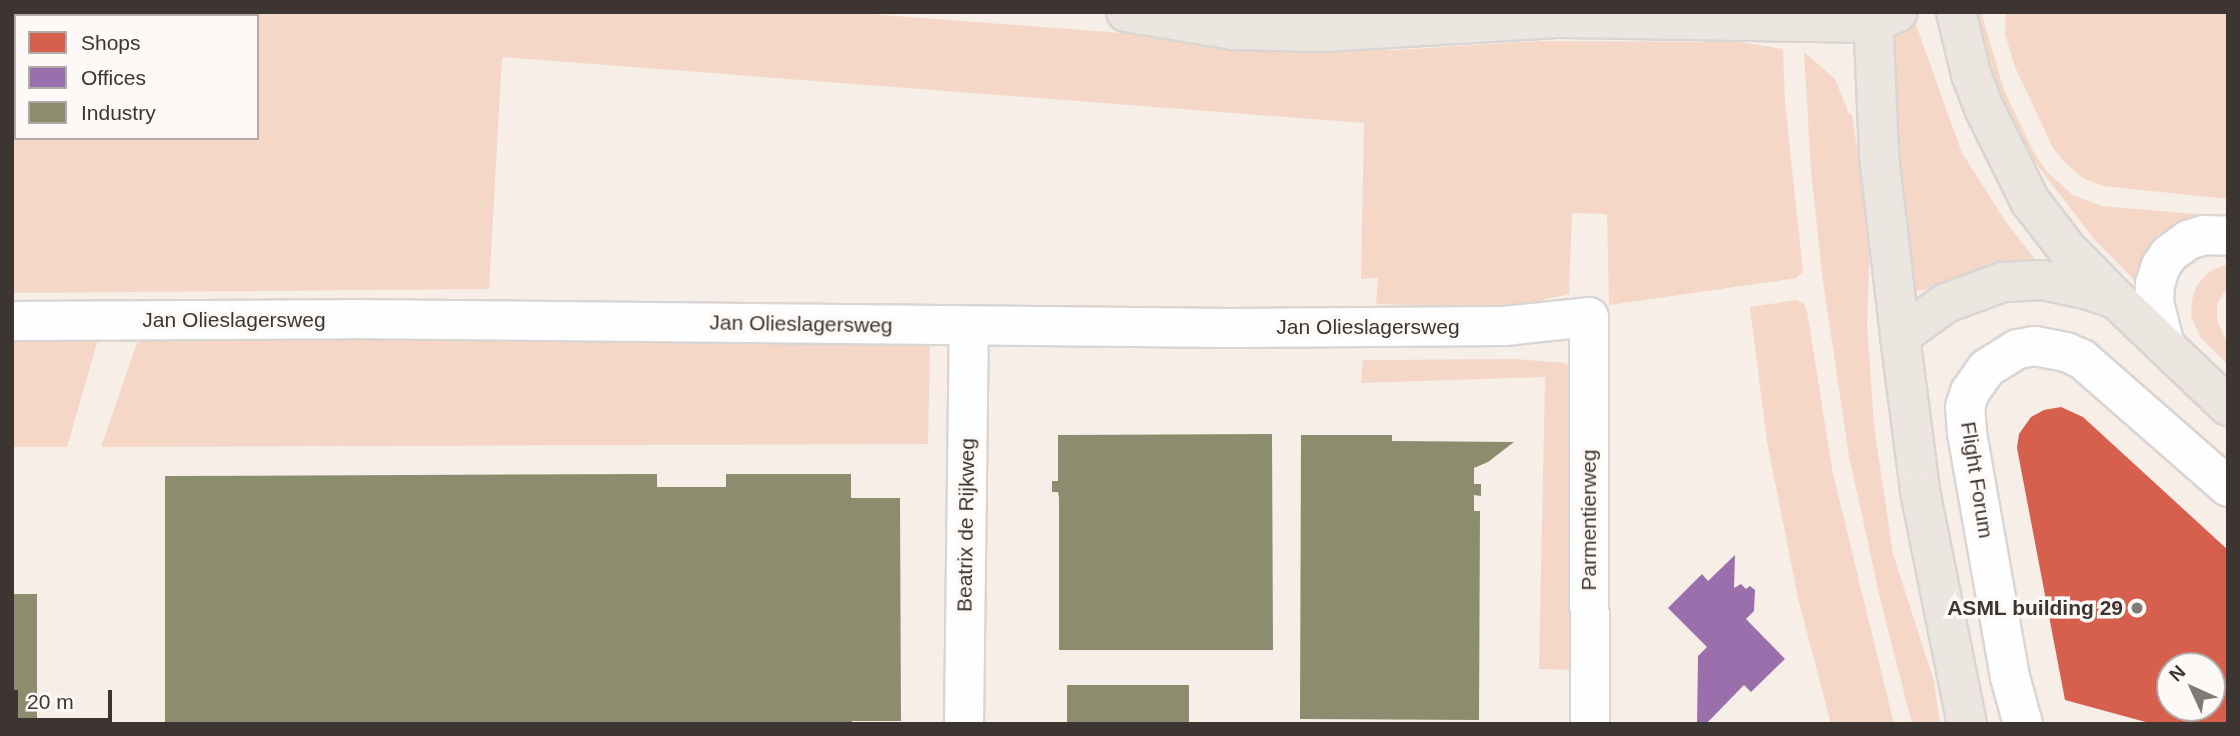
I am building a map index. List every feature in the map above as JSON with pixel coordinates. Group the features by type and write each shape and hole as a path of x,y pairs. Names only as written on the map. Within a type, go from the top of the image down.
{"main road":[{"path":"1126,12 1234,30 1268,31 1380,30 1561,18 1881,16 1879,156 1900,336 1920,491 1970,715"},
{"path":"1136,13 1146,12"},
{"path":"1956,12 1971,74 2021,184 2067,249 2228,405"},
{"path":"1900,336 1946,303 2003,282 2042,280 2116,299"}],"street":[{"path":"2165,346 2154,302 2155,284 2161,266 2169,254 2188,240 2204,236 2228,236"},
{"name":"Jan Olieslagersweg","path":"12,321 362,319 969,326 1504,326 1589,317"},
{"name":"Parmentierweg","path":"1589,317 1590,724"},
{"name":"Beatrix de Rijkweg","path":"964,724 969,326"},
{"name":"Flight Forum","path":"2023,724 2010,677 1967,433 1965,407 1970,392 1987,368 2018,349 2035,346 2058,349 2082,359 2228,487"}],"shaded area":[{"path":"12,12 2015,12 2228,189 2228,724 12,724"},
{"path":"12,12 843,12 1283,45 1395,50 1540,41 1741,42 1783,49 1785,103 1803,271 1797,278 1609,305 1607,214 1572,213 1569,294 1510,307 1376,304 1378,278 1361,279 1364,123 502,57 489,289 12,293"},
{"path":"1975,12 1981,12 2004,90 2033,151 2047,172 2073,195 2102,206 2228,217 2143,289 2094,239 2028,153 1999,91"},
{"path":"2006,12 2228,12 2228,199 2103,186 2084,179 2066,164 2053,148 2015,67 2005,34"},
{"path":"1915,22 1962,153 2006,222 2037,262 1914,292 1888,70 1893,24"},
{"path":"1804,52 1835,79 1849,114 1852,114 1870,240 1867,324 1874,426 1893,554 1934,681 1940,724 1912,724 1879,594 1849,456 1823,282 1811,171"},
{"path":"2228,264 2228,286 2217,304 2217,320 2228,345 2228,365 2201,338 2191,317 2192,300 2197,285 2210,271"},
{"path":"1796,300 1804,304 1807,311 1833,474 1894,724 1831,724 1798,598 1767,442 1750,307"},
{"path":"99,336 67,447 12,447 12,337"},
{"path":"510,336 930,343 928,444 101,447 138,340"},
{"path":"1516,359 1565,363 1577,370 1578,670 1539,669 1545,377 1361,383 1363,360"}],"building: Shops":[{"name":"ASML building 29","path":"2061,407 2083,417 2228,550 2228,724 2153,724 2065,700 2017,448 2019,434 2031,417 2044,410"}],"building: Offices":[{"path":"1735,555 1734,588 1741,584 1746,589 1750,586 1755,590 1754,611 1746,619 1785,659 1751,692 1744,685 1706,724 1697,724 1698,656 1707,647 1668,608 1702,574 1708,581"}],"building: Industry":[{"path":"1272,434 1273,650 1059,650 1059,498 1058,492 1052,492 1052,481 1058,481 1058,435"},
{"path":"1301,435 1392,435 1392,441 1514,442 1488,462 1474,468 1474,484 1481,484 1481,496 1474,495 1474,511 1480,511 1479,720 1300,719"},
{"path":"657,474 657,487 726,487 726,474 851,474 851,498 900,498 901,721 852,721 852,724 165,724 165,476"},
{"path":"12,594 37,594 37,724 12,724"},
{"path":"1067,685 1189,685 1189,724 1067,724"}],"place":[{"name":"ASML building 29","path":"2137,608"}]}
